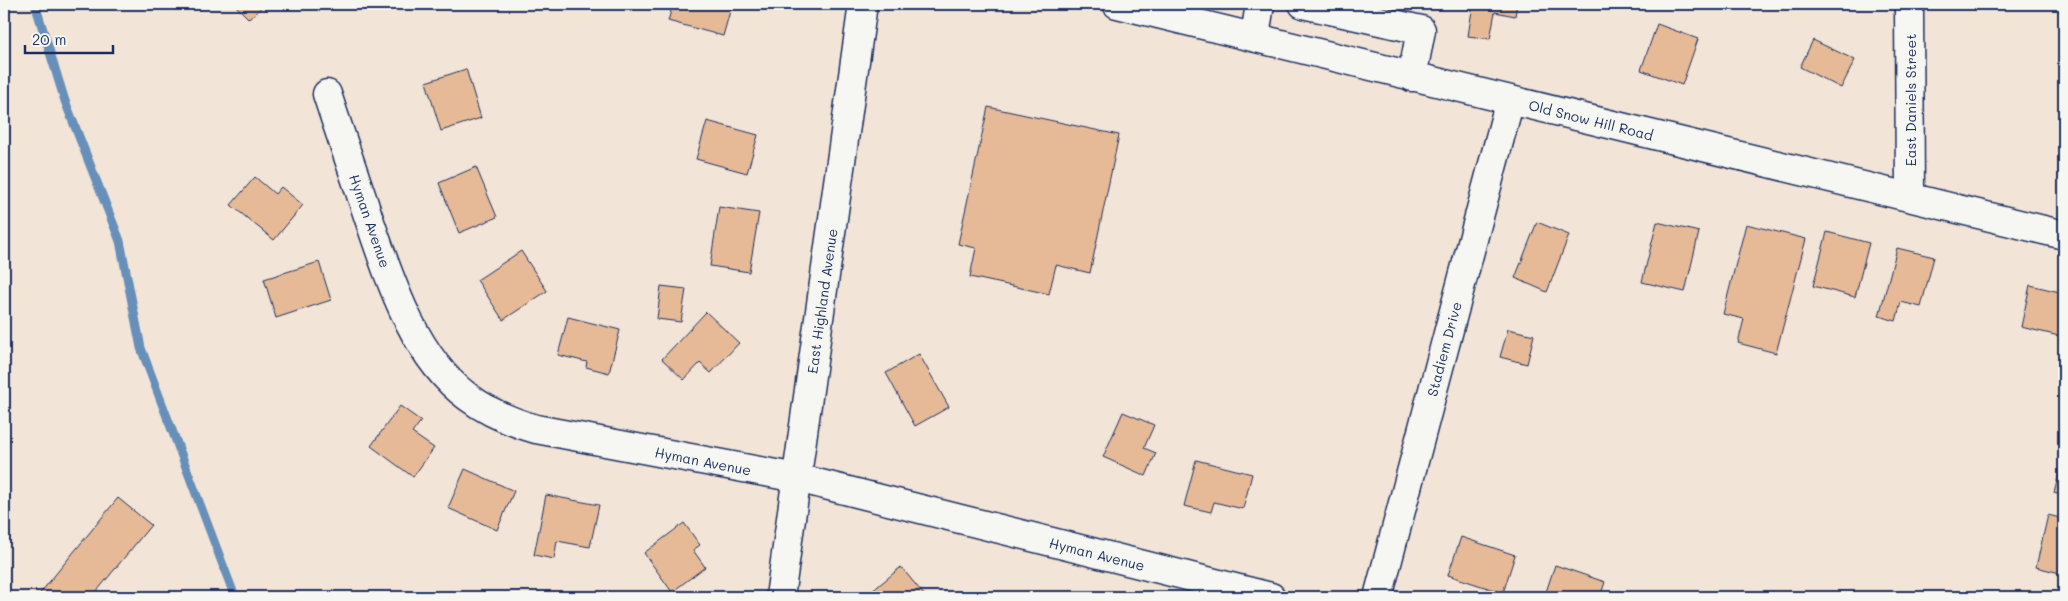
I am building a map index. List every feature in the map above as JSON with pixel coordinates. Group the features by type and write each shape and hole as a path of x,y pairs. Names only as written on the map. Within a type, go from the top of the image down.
{"street":[{"name":"East Highland Avenue","path":"780,597 863,4"},
{"name":"Old Snow Hill Road","path":"1117,4 1255,36 1412,77 2064,235"},
{"path":"1255,36 1260,4"},
{"path":"1303,4 1421,30 1412,77"},
{"name":"East Daniels Street","path":"1909,4 1910,197"},
{"name":"Hyman Avenue","path":"327,94 387,270 407,317 425,351 467,396 507,421 536,429 797,478 1271,597"},
{"name":"Stadiem Drive","path":"1378,597 1510,100"}],"building":[{"path":"234,4 265,4 249,19"},
{"path":"673,4 732,4 723,36 668,21"},
{"path":"1473,4 1517,4 1515,16 1495,12 1490,39 1468,36"},
{"path":"1657,24 1698,39 1682,85 1641,70"},
{"path":"1813,40 1855,60 1841,88 1800,67"},
{"path":"466,69 481,118 441,131 426,82"},
{"path":"988,107 1119,135 1090,273 1056,265 1049,294 970,277 976,248 958,244"},
{"path":"707,121 758,135 747,173 696,159"},
{"path":"476,167 497,217 459,233 439,183"},
{"path":"255,177 275,194 281,187 303,205 274,240 231,205"},
{"path":"719,207 759,213 749,272 710,266"},
{"path":"1537,222 1569,235 1547,292 1515,278"},
{"path":"1657,222 1699,232 1685,292 1642,282"},
{"path":"1746,224 1806,239 1776,353 1738,343 1744,319 1723,314"},
{"path":"1827,232 1869,243 1855,297 1813,286"},
{"path":"1897,248 1934,257 1921,307 1901,302 1896,321 1879,316"},
{"path":"521,251 547,291 503,320 477,280"},
{"path":"319,262 331,300 276,318 264,279"},
{"path":"2030,285 2064,293 2064,315 2059,336 2021,327"},
{"path":"661,286 686,289 681,322 657,319"},
{"path":"706,312 739,343 711,373 700,363 684,380 662,359"},
{"path":"568,317 620,330 609,373 586,367 587,362 558,355"},
{"path":"1508,329 1534,335 1527,364 1500,357"},
{"path":"919,354 949,407 915,426 886,373"},
{"path":"400,406 421,421 412,433 434,448 413,477 371,446"},
{"path":"1123,412 1154,425 1144,448 1156,453 1146,476 1103,457"},
{"path":"2064,455 2064,496 2054,493"},
{"path":"1196,460 1252,474 1243,509 1214,502 1211,512 1184,506"},
{"path":"465,469 514,491 497,530 448,508"},
{"path":"546,495 599,505 590,547 557,541 554,559 534,555"},
{"path":"118,498 151,525 92,597 37,597"},
{"path":"2048,515 2064,519 2064,574 2036,567"},
{"path":"684,523 700,545 693,550 705,567 672,592 644,553"},
{"path":"1461,537 1515,555 1503,593 1448,575"},
{"path":"1555,565 1605,582 1600,597 1551,597 1545,595"},
{"path":"901,567 925,596 865,597"},
{"path":"987,593 1008,597 986,597"}],"waterway":[{"path":"35,4 65,101 120,241 141,348 235,597"}]}
